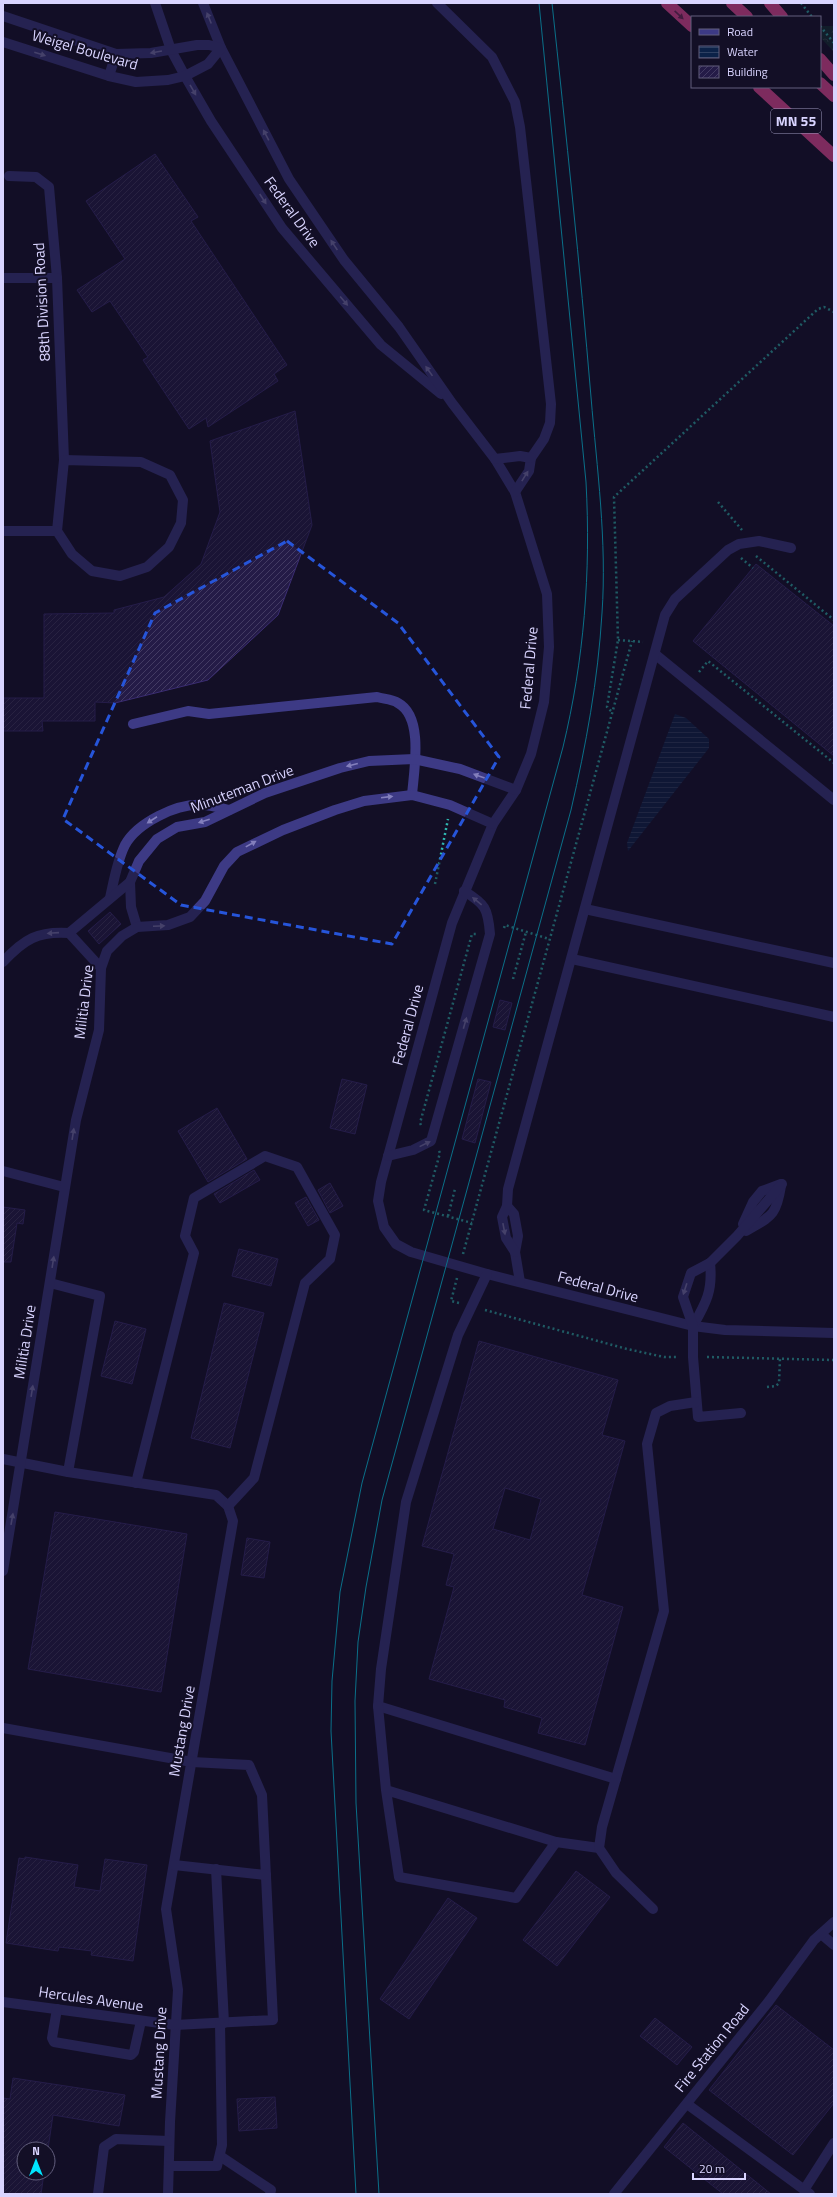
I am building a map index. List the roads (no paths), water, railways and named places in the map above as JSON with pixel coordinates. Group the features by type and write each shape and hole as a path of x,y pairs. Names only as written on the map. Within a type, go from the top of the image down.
{"highway":[{"path":"667,3 691,25"},
{"path":"732,3 746,16"},
{"path":"770,3 781,16"},
{"path":"821,60 834,75"},
{"path":"821,84 834,96"},
{"name":"MN 55","path":"759,88 834,156"}],"street":[{"name":"Federal Drive","path":"155,3 171,50 185,76 211,120 282,228 381,345 452,403"},
{"name":"Federal Drive","path":"203,3 222,48 289,179 344,260 399,327 452,403 495,459 515,492 547,594 549,647 544,702 531,754 516,790 493,824 452,923 388,1156 378,1201 384,1227 396,1244 411,1252 487,1274 693,1326 725,1330 834,1333"},
{"path":"437,3 492,57 515,102 520,127 551,404 550,422 544,439 531,458 529,471 515,492"},
{"path":"3,16 116,54 151,54 197,45 209,45 222,48"},
{"name":"Weigel Boulevard","path":"3,42 109,76 136,82 168,80 185,76 208,64 222,48"},
{"path":"109,76 116,54"},
{"name":"88th Division Road","path":"10,176 36,177 49,187 57,278 64,460"},
{"path":"3,278 57,278"},
{"path":"495,459 520,456 531,458"},
{"path":"64,460 141,462 170,475 183,500 181,523 169,547 147,567 120,576 92,572 72,554 57,530 64,460"},
{"path":"3,531 57,530"},
{"path":"520,1282 515,1252 506,1238 502,1217 507,1206 508,1189 656,655 665,615 675,599 728,550 748,542 766,542 791,548"},
{"path":"656,655 834,800"},
{"path":"132,724 188,711 209,714 377,698 397,702 406,709 413,721 415,735 412,795"},
{"name":"Minuteman Drive","path":"69,933 130,882 139,861 157,839 177,827 205,822 265,793 340,768 369,761 414,759 460,769 516,790"},
{"name":"Militia Drive","path":"3,1571 22,1462 64,1187 76,1120 99,1030 101,968 107,951 122,936 137,927 168,925 190,917 205,901 224,866 237,852 256,841 335,810 364,801 412,795 450,805 493,824"},
{"path":"110,898 118,863 126,844 143,826 167,811 200,804 229,810"},
{"path":"130,882 132,907 137,927"},
{"path":"388,1156 413,1150 431,1141 490,934 489,918 481,902 464,891"},
{"path":"585,910 834,963"},
{"path":"3,962 34,936 54,932 69,933 101,968"},
{"path":"572,959 834,1014"},
{"path":"3,1459 68,1472 136,1483 216,1495 228,1506 254,1478 305,1284 330,1259 335,1235 297,1167 265,1156 194,1198 185,1236 194,1253 136,1483"},
{"path":"3,1171 64,1187"},
{"path":"737,1236 753,1202 762,1191 782,1184 778,1206 770,1217 737,1236 710,1263 691,1273 683,1296 693,1326 693,1358 698,1417 741,1413"},
{"path":"693,1326 708,1299 712,1281 710,1263"},
{"path":"487,1274 458,1335 406,1502 381,1669 378,1706 386,1790 399,1877 516,1898 556,1842"},
{"path":"50,1283 100,1296 68,1472"},
{"path":"653,1910 616,1873 599,1848 602,1827 664,1611 647,1444 656,1413 670,1406 696,1402"},
{"name":"Mustang Drive","path":"168,2194 175,2025 178,1990 166,1909 233,1521 228,1506"},
{"path":"378,1706 616,1779"},
{"path":"3,1728 192,1762 248,1765 262,1794 266,1875 174,1865"},
{"path":"386,1790 556,1842 599,1848"},
{"path":"169,2166 217,2166 222,2145 222,2023 216,1869"},
{"name":"Hercules Avenue","path":"3,2002 175,2025 274,2020 266,1875"},
{"name":"Fire Station Road","path":"614,2194 821,1934 834,1922"},
{"path":"821,1934 834,1945"},
{"path":"57,2009 52,2038 54,2042 131,2055 134,2052 141,2021"},
{"path":"687,2104 807,2192 834,2143"},
{"path":"98,2194 104,2147 116,2139 170,2141"},
{"path":"220,2156 271,2190 270,2194"}],"water":[{"path":"675,714 686,718 709,739 709,748 628,851 627,843"}],"tram line":[{"path":"356,2194 331,1731 332,1681 340,1592 362,1483 563,747 576,682 584,616 587,549 586,482 539,3"},
{"path":"379,2194 356,1803 355,1701 358,1642 366,1587 382,1500 571,810 591,712 598,663 602,613 603,559 601,505 578,249 552,3"}]}
